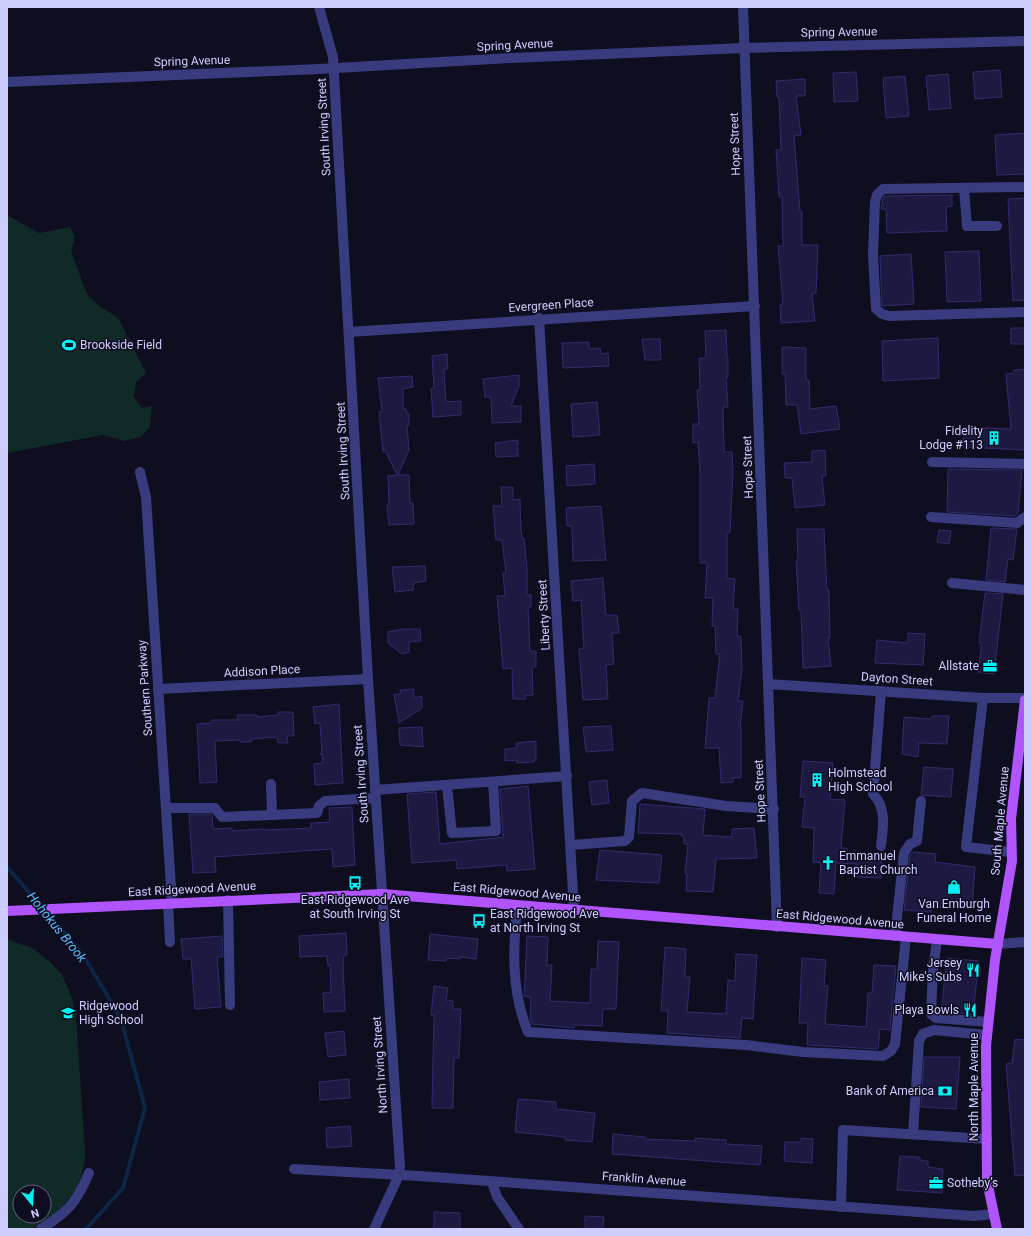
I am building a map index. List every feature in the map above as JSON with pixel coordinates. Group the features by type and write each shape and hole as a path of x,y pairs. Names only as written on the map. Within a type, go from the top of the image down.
{"main road":[{"name":"South Maple Avenue","path":"998,944 1010,874 1011,819 1025,699"},
{"name":"East Ridgewood Avenue","path":"9,911 382,894 998,944"},
{"name":"North Maple Avenue","path":"997,1229 987,1181 987,1035 998,944"}],"street":[{"name":"South Irving Street","path":"320,7 331,44 334,68 368,679 382,894"},
{"name":"Hope Street","path":"743,7 774,809 777,927"},
{"name":"Spring Avenue","path":"7,82 744,48 1025,41"},
{"path":"1025,187 882,189 874,202 876,310 889,316 1025,312"},
{"path":"964,188 967,226 997,226"},
{"name":"Evergreen Place","path":"349,332 540,318 755,306"},
{"name":"Liberty Street","path":"540,318 574,910"},
{"path":"932,462 1025,464"},
{"name":"Southern Parkway","path":"140,472 146,498 166,808 170,942"},
{"path":"931,517 1017,523 1025,517"},
{"path":"952,583 1025,590"},
{"name":"Addison Place","path":"158,689 368,679"},
{"name":"Dayton Street","path":"768,684 881,690 983,698 1025,699"},
{"path":"881,690 873,794 878,799 883,817 881,846"},
{"path":"983,698 966,847 1011,852"},
{"path":"166,808 215,808 222,817 317,813 320,806 325,801 447,786 567,776"},
{"path":"447,786 452,833 496,831 494,782"},
{"path":"271,784 272,815"},
{"path":"571,844 625,841 629,837 632,801 642,793 703,801 726,806 774,809"},
{"path":"895,936 904,853 910,844 917,841 921,801"},
{"name":"North Irving Street","path":"374,1229 399,1175 382,894"},
{"path":"228,900 230,1005"},
{"path":"517,906 513,954 515,984 520,1013 528,1032 746,1045 803,1052 883,1056 891,1051 895,1044 906,937"},
{"path":"937,940 931,996 931,1014 936,1018 988,1022"},
{"name":"East Ridgewood Avenue","path":"998,944 1025,942"},
{"path":"913,1134 919,1041 923,1034 934,1030 987,1035"},
{"path":"842,1206 843,1130 987,1139"},
{"name":"Franklin Avenue","path":"294,1169 399,1175 974,1216 993,1214"},
{"path":"41,1229 63,1215 80,1195 89,1173"},
{"path":"492,1182 497,1197 519,1229"}],"green space":[{"name":"Brookside Field","path":"7,215 39,233 70,227 75,237 71,251 87,294 99,306 118,318 146,373 136,382 134,397 142,408 152,406 150,427 141,437 124,441 103,435 7,453"},
{"path":"7,939 34,949 51,963 62,975 72,998 76,1017 85,1152 83,1171 76,1189 65,1204 52,1216 52,1184 12,1184 12,1224 40,1224 26,1229 7,1229"}],"building":[{"path":"1000,70 1002,97 975,99 973,72"},
{"path":"856,72 858,101 834,102 833,73"},
{"path":"948,74 951,108 929,110 926,76"},
{"path":"905,76 909,116 886,118 883,78"},
{"path":"805,79 805,96 796,96 801,135 794,136 800,211 802,211 802,245 818,245 816,293 812,294 815,321 781,323 780,305 783,304 778,246 783,246 782,197 779,197 776,150 781,150 779,97 777,97 776,81"},
{"path":"1025,133 1025,174 997,175 995,135"},
{"path":"952,195 952,206 946,207 947,231 887,233 886,209 881,209 883,198 885,196"},
{"path":"1025,198 1025,300 1013,301 1008,199"},
{"path":"979,251 981,301 947,302 945,252"},
{"path":"911,254 914,304 882,306 880,256"},
{"path":"1011,328 1025,328 1025,344 1011,344"},
{"path":"726,330 728,358 728,377 726,377 728,407 723,407 724,452 732,452 733,471 730,533 727,533 727,578 735,579 733,609 738,609 737,636 741,636 742,669 738,701 743,701 740,727 741,778 733,778 733,782 721,783 719,748 705,748 709,698 715,698 720,654 716,654 715,626 712,626 713,598 705,598 707,563 700,563 700,471 698,442 693,443 693,424 699,424 697,390 700,390 699,358 706,358 705,331"},
{"path":"938,338 939,378 883,381 882,341"},
{"path":"642,339 660,339 661,360 645,360"},
{"path":"589,342 589,349 600,348 601,354 608,353 609,366 563,368 562,343"},
{"path":"782,347 806,348 806,380 809,380 810,409 836,406 840,429 801,434 797,405 786,405 785,374 782,374"},
{"path":"447,354 448,369 444,369 446,402 461,401 461,415 433,417 431,389 434,388 432,356"},
{"path":"1025,369 1025,450 962,447 965,427 1011,429 1006,374 1014,373 1014,370"},
{"path":"519,375 519,386 511,406 521,406 521,422 492,423 491,397 485,397 483,379"},
{"path":"412,376 413,387 403,389 403,409 406,409 407,414 409,414 409,425 407,426 409,450 398,475 409,475 410,503 413,503 414,524 389,525 387,504 389,504 388,476 397,475 386,452 383,452 379,412 382,411 378,378"},
{"path":"597,402 600,435 573,437 571,404"},
{"path":"518,440 518,456 496,457 495,443"},
{"path":"825,450 826,476 822,476 825,505 795,508 792,478 785,478 784,463 812,462 812,451"},
{"path":"594,464 595,484 567,486 566,466"},
{"path":"948,469 1022,470 1018,514 1015,516 947,512"},
{"path":"501,487 513,487 513,500 520,499 521,529 522,538 524,538 527,569 527,595 531,595 531,607 528,607 530,651 536,651 536,667 532,667 533,695 525,696 525,699 513,699 512,668 503,669 497,596 505,596 503,573 506,573 502,540 496,540 493,506 502,506"},
{"path":"601,506 606,560 573,561 572,526 567,526 566,508"},
{"path":"991,528 1017,529 1013,560 1008,559 1005,582 986,580"},
{"path":"797,529 824,529 827,590 829,590 830,638 828,638 831,666 803,668 801,610 799,610 796,561 798,560"},
{"path":"939,530 951,531 949,544 937,542"},
{"path":"425,566 426,581 414,583 413,590 395,592 392,567"},
{"path":"603,578 606,615 617,615 619,633 612,633 614,664 606,665 608,699 583,700 579,649 584,648 581,600 573,601 571,581"},
{"path":"985,593 1003,594 994,674 978,672 981,649 981,643 979,643"},
{"path":"403,629 420,629 421,641 409,642 409,652 402,654 388,643 388,632"},
{"path":"908,633 925,634 923,665 875,663 877,640 908,643"},
{"path":"414,689 414,698 422,696 422,708 399,723 394,694 401,694 400,690"},
{"path":"339,704 343,783 315,785 314,764 323,763 322,754 320,754 322,753 320,723 315,724 313,707"},
{"path":"278,712 293,712 294,736 287,736 288,743 278,743 277,737 251,739 252,742 240,742 239,740 215,741 217,782 200,783 197,724 211,723 212,720 238,720 237,715 257,715 257,717 278,715"},
{"path":"932,716 949,716 947,744 919,743 918,757 902,754 904,717 931,719"},
{"path":"611,726 613,750 586,752 583,727"},
{"path":"422,727 423,747 400,745 399,728"},
{"path":"536,741 536,760 534,760 534,762 517,763 517,760 505,761 505,749 517,748 516,743"},
{"path":"803,761 833,763 830,799 845,800 841,848 847,848 847,853 882,854 881,878 857,877 857,864 836,863 834,894 819,893 821,863 813,862 814,828 802,827 805,797 800,797"},
{"path":"924,767 953,769 951,797 921,795"},
{"path":"607,780 609,803 592,805 589,782"},
{"path":"528,786 535,869 507,871 506,865 457,869 456,860 412,863 407,794 436,792 440,844 503,837 500,789"},
{"path":"640,804 705,809 703,835 732,837 732,829 754,828 757,858 716,859 713,892 686,891 687,875 685,874 688,844 684,844 684,836 681,836 682,834 638,833"},
{"path":"352,807 355,865 333,867 332,849 215,857 216,872 193,873 189,814 212,814 213,829 232,828 232,831 311,828 311,823 330,822 329,808"},
{"path":"600,850 662,855 659,883 596,880"},
{"path":"913,852 936,854 935,862 975,867 972,909 932,907 931,912 904,910 910,855"},
{"path":"346,933 347,955 344,955 343,965 345,1011 324,1012 323,993 331,992 330,965 328,966 327,956 300,957 299,936"},
{"path":"430,934 478,939 476,959 460,957 460,959 446,958 446,961 428,960"},
{"path":"222,936 223,957 217,957 221,1007 195,1009 191,959 183,959 181,939"},
{"path":"527,936 548,937 547,965 552,965 550,1001 590,1003 591,969 597,969 598,941 619,942 616,1009 603,1009 602,1026 574,1025 574,1028 532,1024 530,1018 531,998 524,996"},
{"path":"665,947 686,949 685,977 690,977 687,1012 726,1014 728,980 735,981 736,954 757,955 753,1019 742,1018 740,1038 667,1033 668,1011 661,1011"},
{"path":"802,958 826,960 824,986 828,986 825,1024 866,1027 868,993 872,993 874,965 896,966 890,1030 880,1029 878,1049 807,1045 808,1023 799,1023"},
{"path":"947,958 979,961 973,1014 941,1012"},
{"path":"434,986 448,988 446,1000 453,1001 453,1009 461,1009 459,1058 454,1058 453,1108 432,1108 434,1015 431,1015"},
{"path":"344,1031 346,1055 328,1057 325,1033"},
{"path":"1015,1039 1025,1040 1025,1175 1015,1176 1006,1064 1012,1063"},
{"path":"924,1057 960,1057 956,1109 921,1107"},
{"path":"349,1079 350,1098 320,1100 319,1082"},
{"path":"518,1099 556,1102 556,1109 595,1113 592,1142 565,1140 565,1137 515,1132"},
{"path":"350,1126 352,1146 327,1148 326,1128"},
{"path":"613,1134 645,1137 645,1139 695,1141 695,1138 726,1140 726,1144 762,1146 760,1165 612,1154"},
{"path":"801,1138 813,1139 812,1163 784,1161 785,1142 801,1142"},
{"path":"900,1156 920,1157 920,1160 928,1161 928,1167 943,1169 942,1193 897,1190"},
{"path":"434,1212 460,1213 460,1229 434,1229"},
{"path":"585,1216 604,1217 603,1229 585,1229"}],"waterway":[{"name":"Hohokus Brook","path":"7,867 82,953 121,1019 145,1108 123,1188 86,1229"}],"place":[{"name":"Brookside Field","path":"69,345"},
{"name":"Fidelity Lodge #113","path":"994,438"},
{"name":"Allstate","path":"990,666"},
{"name":"Holmstead High School","path":"817,780"},
{"name":"Emmanuel Baptist Church","path":"828,863"},
{"name":"East Ridgewood Ave at South Irving St","path":"355,883"},
{"name":"Van Emburgh Funeral Home","path":"954,887"},
{"name":"East Ridgewood Ave at North Irving St","path":"479,921"},
{"name":"Jersey Mike's Subs","path":"973,970"},
{"name":"Playa Bowls","path":"970,1010"},
{"name":"Ridgewood High School","path":"68,1013"},
{"name":"Bank of America","path":"945,1091"},
{"name":"Sotheby’s","path":"936,1183"}]}
